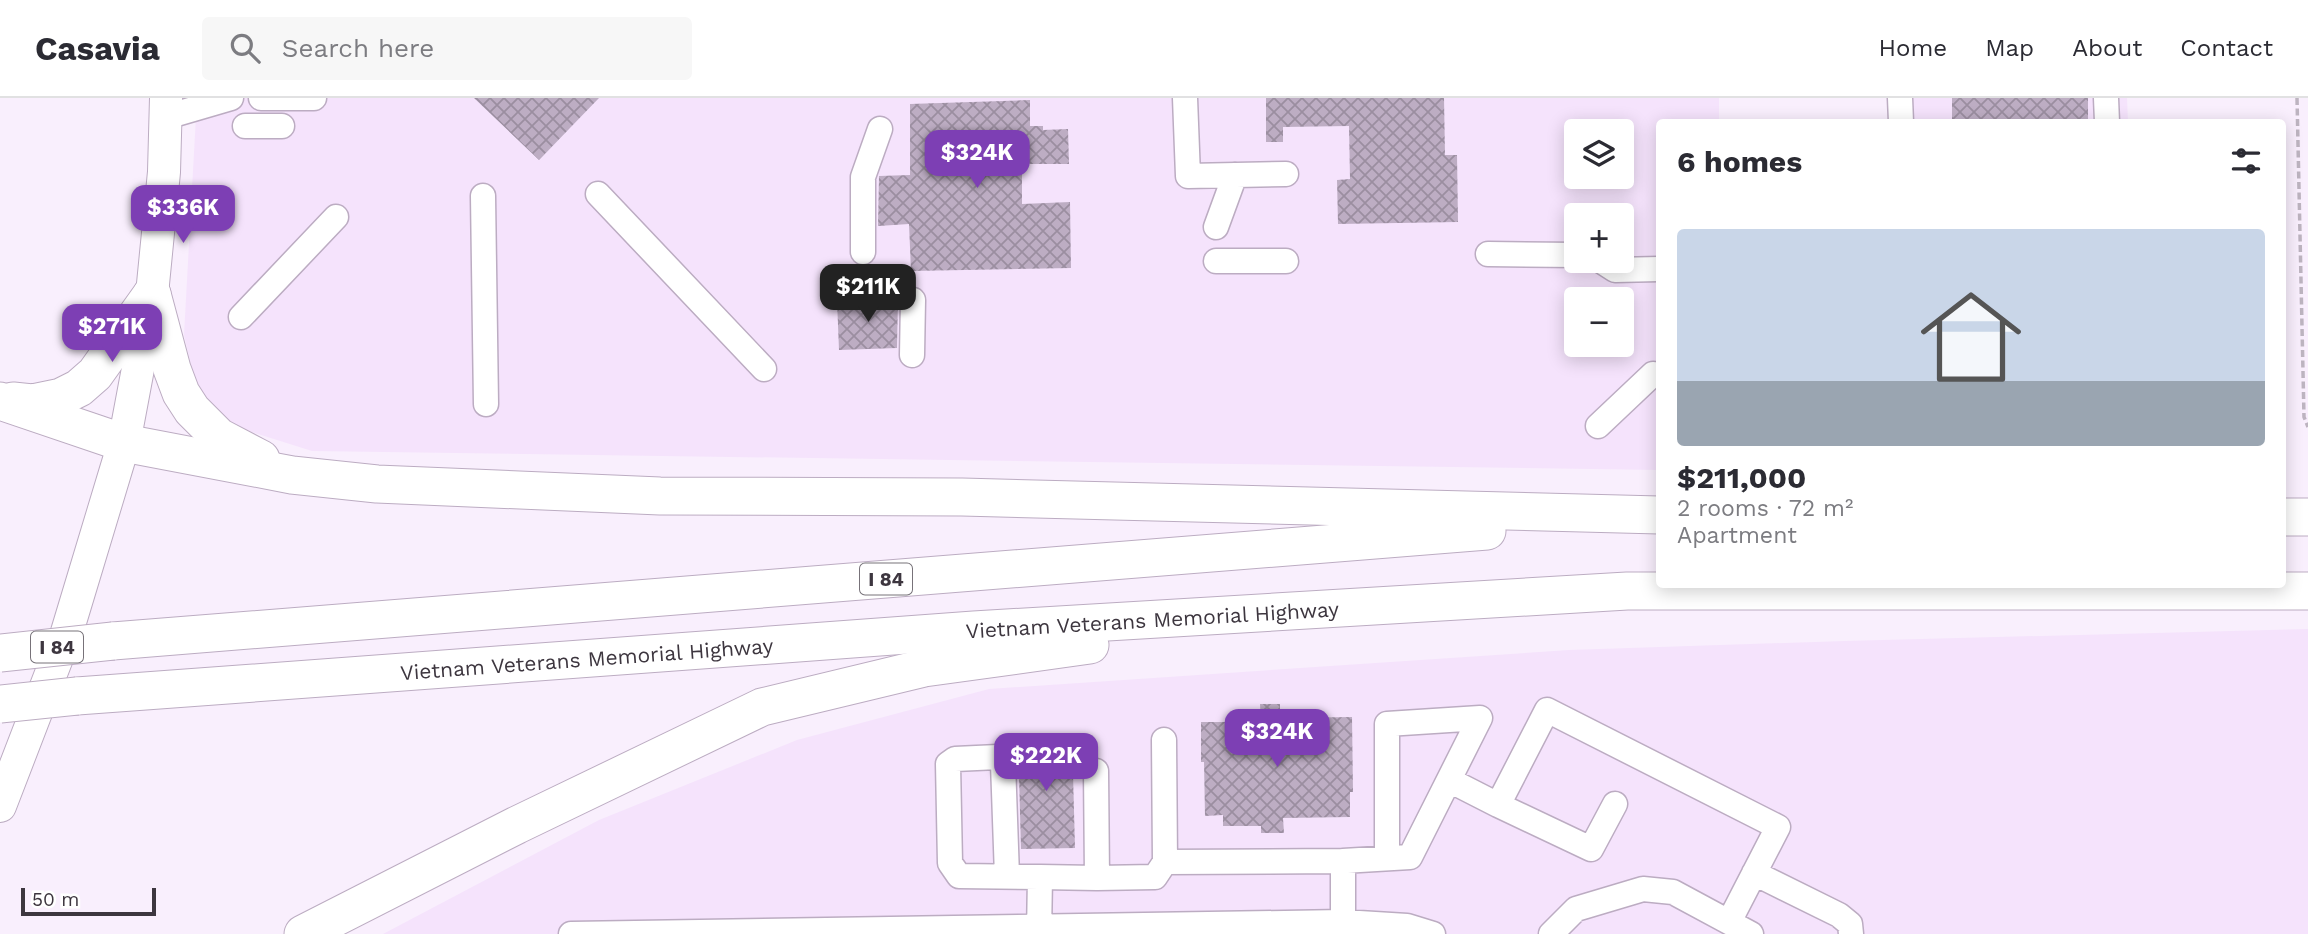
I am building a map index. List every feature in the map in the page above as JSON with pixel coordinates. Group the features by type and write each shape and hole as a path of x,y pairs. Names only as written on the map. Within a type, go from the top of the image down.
{"highway":[{"path":"0,400 32,403 61,397 79,388 95,374 152,294"},
{"path":"152,294 172,369 181,393 192,410 219,437 292,475"},
{"path":"0,400 124,443 292,475 377,484 660,496 962,497 1656,516"},
{"name":"I 84","path":"0,653 113,641 1656,516"},
{"path":"2286,517 2308,517"},
{"name":"Vietnam Veterans Memorial Highway","path":"0,704 974,630 1627,591 2308,591"},
{"path":"303,934 517,825 762,707 924,668 1119,640 1263,611"}],"main road":[{"path":"0,806 67,632 124,443 152,294 164,172 166,108"}],"street":[{"path":"166,108 232,98"},
{"path":"261,98 314,98"},
{"path":"1185,98 1188,176 1286,174"},
{"path":"1900,98 1901,119"},
{"path":"2106,98 2107,119"},
{"path":"246,126 282,126"},
{"path":"863,252 863,177 880,129"},
{"path":"1216,227 1235,175"},
{"path":"598,194 764,369"},
{"path":"483,195 486,404"},
{"path":"241,317 336,217"},
{"path":"1488,254 1564,255"},
{"path":"1216,261 1286,261"},
{"path":"1634,270 1656,269"},
{"path":"912,355 913,300"},
{"path":"1598,426 1653,374"},
{"path":"1498,805 1547,710 1778,827 1729,922"},
{"path":"1165,862 1343,861 1410,857 1480,718 1387,724 1387,858"},
{"path":"1007,876 1003,763 998,757 955,759 948,764 950,863 959,876 1155,877 1165,862 1164,740"},
{"path":"1096,771 1097,878"},
{"path":"1449,780 1591,849 1615,804"},
{"path":"1343,861 1343,922"},
{"path":"1754,873 1839,915 1850,924 1851,934"},
{"path":"1040,877 1040,930"},
{"path":"1551,934 1576,909 1643,889 1673,892 1751,934"},
{"path":"571,934 1040,930 1343,922 1407,926 1433,934"}],"path":[{"path":"2297,98 2304,417 2308,427"}],"shaded area":[{"path":"197,98 1719,98 1719,119 1656,119 1656,470 312,451 233,426 196,387 184,335"},
{"path":"1889,98 2127,98 2128,119 1889,119"},
{"path":"2308,629 2308,934 383,934 599,820 797,740 989,689 1569,650"}],"building":[{"path":"474,98 599,98 539,160"},
{"path":"1266,98 1444,98 1445,155 1457,155 1458,222 1338,224 1337,180 1350,179 1349,126 1283,127 1283,142 1266,142"},
{"path":"1952,98 2088,98 2088,119 1952,119"},
{"path":"1030,100 1030,126 1043,126 1043,130 1068,129 1069,164 1022,164 1022,204 1070,202 1071,268 911,271 909,224 878,226 879,176 910,175 910,104"},
{"path":"898,298 897,348 839,350 837,300"},
{"path":"1260,704 1280,704 1280,718 1352,717 1353,792 1350,792 1350,817 1283,818 1284,833 1261,833 1261,826 1223,826 1223,815 1205,816 1201,722 1261,722"},
{"path":"1072,737 1075,848 1021,849 1018,738"}]}
